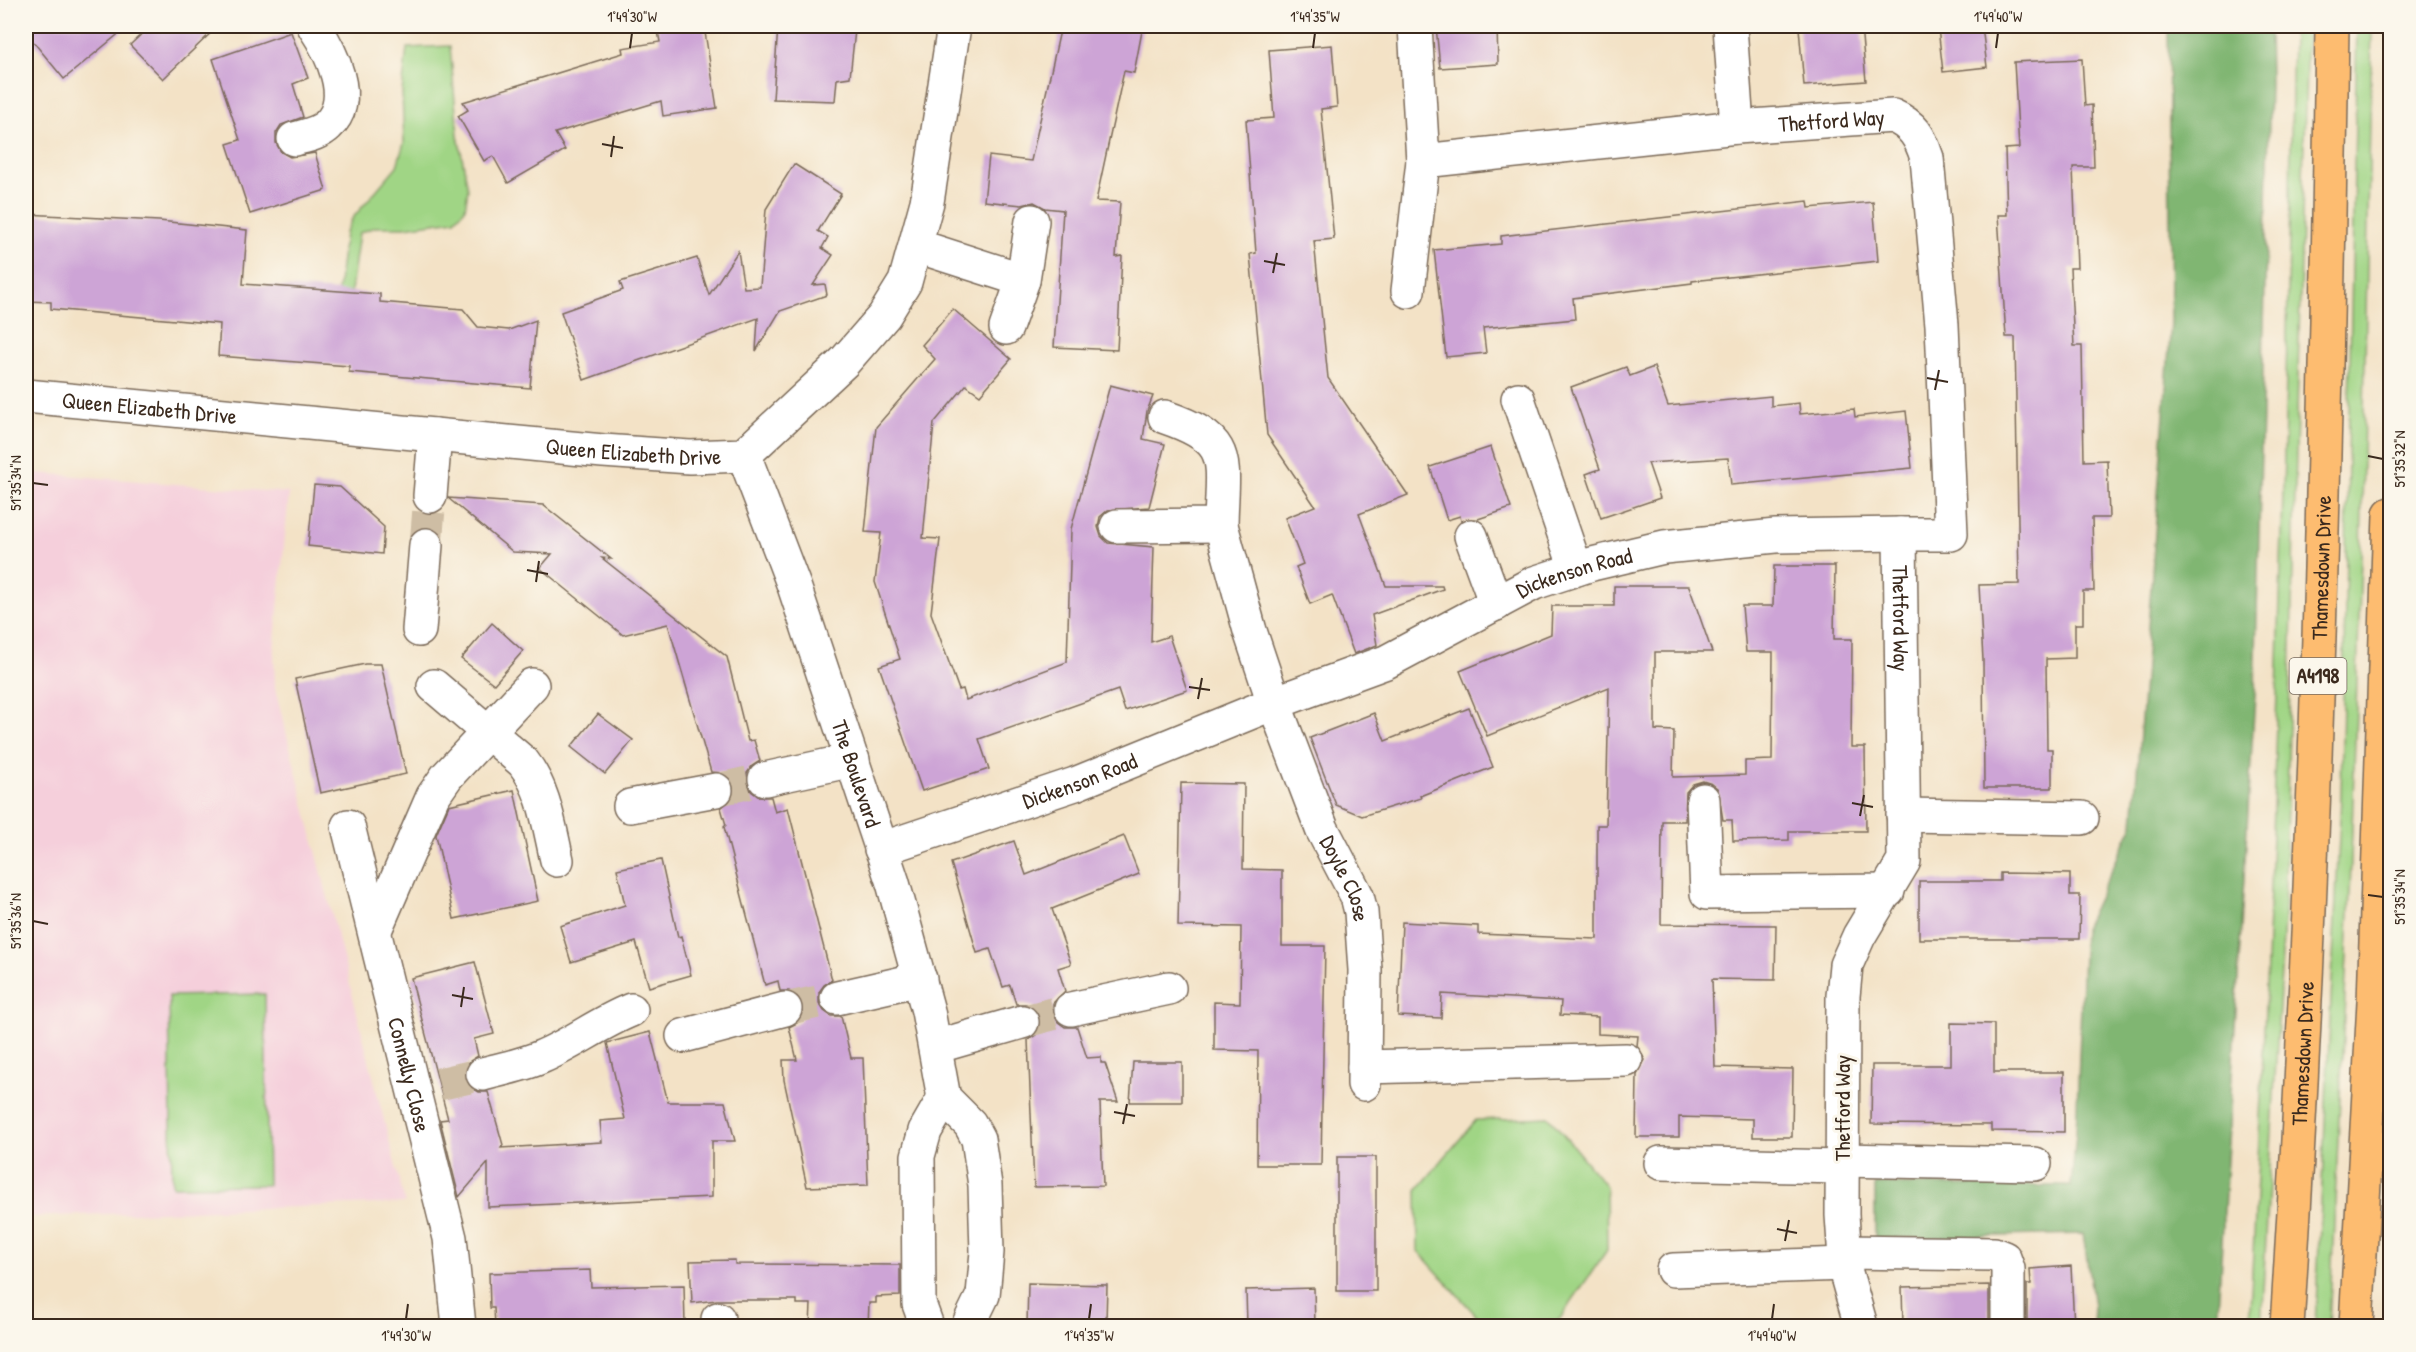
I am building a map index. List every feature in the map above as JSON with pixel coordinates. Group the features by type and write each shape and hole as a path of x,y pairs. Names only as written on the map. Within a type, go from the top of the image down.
{"main road":[{"name":"Thamesdown Drive","path":"2287,1326 2300,1125 2315,783 2332,26"},
{"path":"2356,1326 2375,979 2391,514"}],"street":[{"path":"294,139 316,133 329,125 335,115 339,99 340,78 328,46 314,26"},
{"name":"Queen Elizabeth Drive","path":"26,396 690,457 744,455 844,362 884,316 905,282 917,246 927,202 954,26"},
{"path":"1730,26 1737,127"},
{"path":"1408,291 1423,161 1416,40"},
{"name":"Thetford Way","path":"1423,161 1737,127 1878,115 1893,116 1910,124 1921,139 1927,158 1942,325 1950,534 1900,534 1904,861 1859,936 1846,965 1843,996 1842,1164 1845,1258 1861,1326"},
{"path":"1006,328 1023,280 1032,221"},
{"path":"917,246 1023,280"},
{"path":"1518,399 1576,569"},
{"path":"1165,417 1204,434 1220,453 1221,525 1250,631 1274,703"},
{"path":"430,496 435,435"},
{"name":"The Boulevard","path":"744,455 794,586 881,849 920,979 944,1098"},
{"path":"1117,526 1221,525"},
{"name":"Dickenson Road","path":"881,849 1075,783 1274,703 1386,662 1534,583 1576,569 1664,547 1776,536 1900,534"},
{"path":"1471,536 1496,604"},
{"path":"419,630 426,545"},
{"path":"375,930 433,796 447,776 532,685"},
{"path":"434,686 523,762 535,777 541,790 557,860"},
{"name":"Doyle Close","path":"1274,703 1322,829 1357,896 1361,912 1365,970 1364,1075 1626,1060"},
{"path":"765,779 853,760"},
{"path":"630,806 716,790"},
{"path":"1703,800 1707,893 1888,891"},
{"path":"1903,815 2082,818"},
{"name":"Connelly Close","path":"348,826 375,930 427,1086 450,1238 459,1326"},
{"path":"837,998 920,979"},
{"path":"1071,1010 1169,988"},
{"path":"483,1074 540,1058 574,1041 602,1022 631,1010"},
{"path":"683,1036 785,1010"},
{"path":"935,1047 1022,1022"},
{"path":"927,1326 922,1318 919,1304 918,1156 925,1131 944,1098 970,1124 978,1139 983,1161 987,1229 985,1282 979,1307 968,1326"},
{"path":"1660,1163 2036,1164"},
{"path":"1673,1270 1845,1258 1994,1254 2004,1258 2008,1269 2008,1326"}],"shaded area":[{"path":"26,472 289,493 274,651 275,688 405,1203 26,1217"}],"green space":[{"path":"2168,26 2269,26 2270,83 2255,695 2217,1326 2093,1326 2094,1306 2083,1234 1875,1239 1875,1184 2071,1186 2076,1134 2084,928 2133,825 2171,322"},
{"path":"2293,26 2307,26 2284,918 2261,1326 2249,1326 2278,676"},
{"path":"2357,26 2372,26 2361,557 2350,892 2329,1326 2315,1326 2341,796"},
{"path":"450,46 458,135 468,189 465,209 455,220 405,227 375,227 359,233 346,327 334,324 345,233 352,219 397,166 404,143 402,92 407,48"},
{"path":"265,994 268,1185 172,1186 169,996"},
{"path":"1549,1117 1606,1186 1607,1250 1559,1320 1483,1323 1418,1251 1417,1190 1476,1120"}],"building":[{"path":"26,26 128,26 64,79 26,33"},
{"path":"150,26 218,26 163,79 130,45"},
{"path":"657,26 704,26 717,108 663,116 661,101 555,133 565,150 508,183 493,156 484,161 458,116 468,110 463,102 623,53 622,48 660,42"},
{"path":"778,26 855,30 850,77 837,79 835,101 773,99"},
{"path":"1061,26 1143,26 1134,73 1124,71 1096,201 1120,202 1116,257 1122,256 1117,350 1054,347 1063,210 1045,208 1034,202 1022,205 984,201 989,156 1031,161"},
{"path":"1436,26 1497,26 1498,64 1440,68"},
{"path":"1861,26 1866,81 1804,86 1799,28"},
{"path":"1982,26 1987,67 1943,72 1938,28"},
{"path":"291,32 308,78 293,84 303,117 281,125 276,133 276,143 281,152 290,157 315,153 326,190 250,214 227,144 240,140 213,59"},
{"path":"1332,45 1337,107 1321,109 1334,239 1314,241 1328,378 1408,495 1359,514 1386,586 1442,586 1443,589 1372,615 1377,645 1354,654 1332,595 1310,604 1296,567 1303,564 1285,518 1315,506 1267,435 1250,254 1256,253 1246,120 1274,118 1269,50"},
{"path":"2082,59 2085,106 2092,105 2094,167 2073,167 2077,268 2070,268 2074,346 2082,346 2084,461 2107,460 2109,518 2092,518 2094,591 2083,591 2083,624 2075,624 2075,658 2046,659 2047,749 2052,749 2052,788 1984,788 1983,660 1979,585 2019,584 2015,337 2006,337 1998,215 2007,215 2005,149 2019,148 2014,62"},
{"path":"794,164 841,194 818,231 828,237 822,248 833,255 813,285 825,284 827,295 780,311 756,351 758,318 584,380 561,312 623,290 620,282 697,258 709,295 738,251 744,288 760,287 766,209"},
{"path":"1808,201 1809,208 1873,202 1878,261 1692,281 1692,283 1573,298 1575,319 1483,328 1486,353 1446,357 1434,250 1501,244 1501,236"},
{"path":"26,214 159,221 247,230 243,284 380,294 380,302 463,309 478,327 509,330 536,320 530,388 349,372 349,366 218,356 220,324 51,309 51,302 26,301"},
{"path":"953,309 1011,359 980,395 966,385 934,423 923,538 940,539 931,613 959,690 963,689 966,700 1067,662 1071,529 1110,385 1153,396 1147,411 1143,439 1165,444 1149,507 1108,510 1100,517 1098,527 1101,536 1108,543 1154,547 1151,642 1169,636 1187,690 1125,711 1118,690 979,739 989,769 922,791 879,666 900,659 875,582 881,533 865,532 876,427 935,359 922,345"},
{"path":"1626,367 1630,376 1654,367 1668,406 1771,396 1771,406 1799,403 1800,414 1854,409 1855,417 1906,411 1912,468 1731,485 1728,458 1648,463 1660,498 1601,518 1586,474 1600,469 1571,387"},
{"path":"1491,447 1511,508 1478,519 1461,521 1460,516 1447,520 1430,467"},
{"path":"314,485 340,487 384,527 382,554 308,546"},
{"path":"448,498 543,505 611,559 602,558 727,657 748,741 754,740 760,761 747,773 747,784 751,791 759,797 771,797 775,812 788,808 832,980 819,992 819,1003 831,1016 841,1016 851,1058 863,1058 868,1185 807,1187 784,1080 783,1060 797,1060 789,1027 799,1022 803,1014 803,1005 798,995 789,991 780,991 778,981 765,985 721,808 733,797 734,786 731,778 723,773 711,772 668,624 623,635 540,568 552,554 513,552"},
{"path":"1774,566 1835,566 1834,639 1852,639 1851,747 1865,747 1866,831 1789,831 1789,840 1733,841 1732,820 1723,820 1718,789 1703,781 1693,784 1686,792 1685,821 1662,821 1661,924 1776,925 1775,980 1712,979 1715,1067 1793,1069 1792,1137 1753,1137 1753,1119 1679,1117 1679,1137 1636,1137 1637,1075 1645,1060 1637,1046 1638,1036 1598,1034 1598,1017 1560,1015 1561,1001 1442,994 1441,1018 1398,1016 1402,922 1478,926 1478,934 1597,939 1597,825 1606,825 1609,687 1487,736 1460,671 1551,634 1552,606 1614,606 1614,586 1689,586 1712,652 1655,652 1655,730 1674,731 1673,777 1745,775 1745,761 1772,760 1773,652 1746,652 1742,606 1773,606"},
{"path":"492,623 523,651 494,684 461,659"},
{"path":"365,664 381,664 406,774 320,793 295,679"},
{"path":"1469,708 1493,767 1420,796 1421,798 1362,816 1336,805 1310,738 1374,713 1385,741"},
{"path":"598,714 633,740 605,774 571,747"},
{"path":"1181,783 1244,784 1243,869 1282,870 1282,946 1325,946 1321,1165 1257,1165 1258,1051 1214,1050 1214,1002 1240,1003 1241,927 1178,926"},
{"path":"514,790 538,901 454,919 436,835 449,805"},
{"path":"1124,836 1139,874 1052,909 1071,964 1058,968 1065,991 1053,1003 1053,1013 1058,1022 1065,1027 1077,1027 1087,1058 1101,1057 1101,1063 1105,1063 1118,1102 1100,1102 1103,1186 1034,1187 1028,1040 1036,1035 1040,1027 1040,1017 1035,1008 1026,1004 1016,1004 1010,985 1003,987 990,949 977,953 951,863 1014,841 1026,875"},
{"path":"661,860 678,937 681,936 691,975 649,987 636,942 571,962 560,926 625,905 617,869"},
{"path":"2000,873 2070,874 2070,895 2080,895 2079,939 1919,939 1919,881 2000,881"},
{"path":"475,962 494,1034 474,1039 478,1056 465,1068 465,1078 470,1087 479,1092 488,1092 503,1145 501,1148 602,1142 600,1121 625,1119 607,1043 650,1032 668,1102 725,1102 735,1141 712,1141 712,1197 488,1207 488,1163 459,1197 440,1120 448,1119 411,978"},
{"path":"1951,1023 1994,1024 1994,1072 2064,1072 2064,1132 1991,1131 1991,1125 1871,1124 1872,1065 1951,1065"},
{"path":"1133,1062 1182,1062 1182,1102 1130,1102"},
{"path":"1337,1157 1376,1157 1376,1291 1337,1291"},
{"path":"735,1260 735,1264 900,1265 900,1296 876,1297 876,1303 869,1303 868,1326 810,1326 811,1304 797,1304 797,1300 717,1300 692,1303 690,1261"},
{"path":"2071,1266 2074,1326 2027,1326 2027,1284 2031,1284 2030,1269"},
{"path":"590,1270 591,1287 684,1285 685,1326 495,1326 494,1308 490,1308 489,1273"},
{"path":"1028,1283 1107,1285 1106,1322 1083,1323 1083,1326 1027,1326"},
{"path":"1989,1285 1989,1326 1903,1326 1902,1287"},
{"path":"1314,1288 1315,1326 1247,1326 1246,1290"}],"tunnel":[{"path":"426,545 430,496"},
{"path":"716,790 765,779"},
{"path":"785,1009 837,998"},
{"path":"1022,1022 1071,1009"},
{"path":"439,1084 483,1074"}]}
